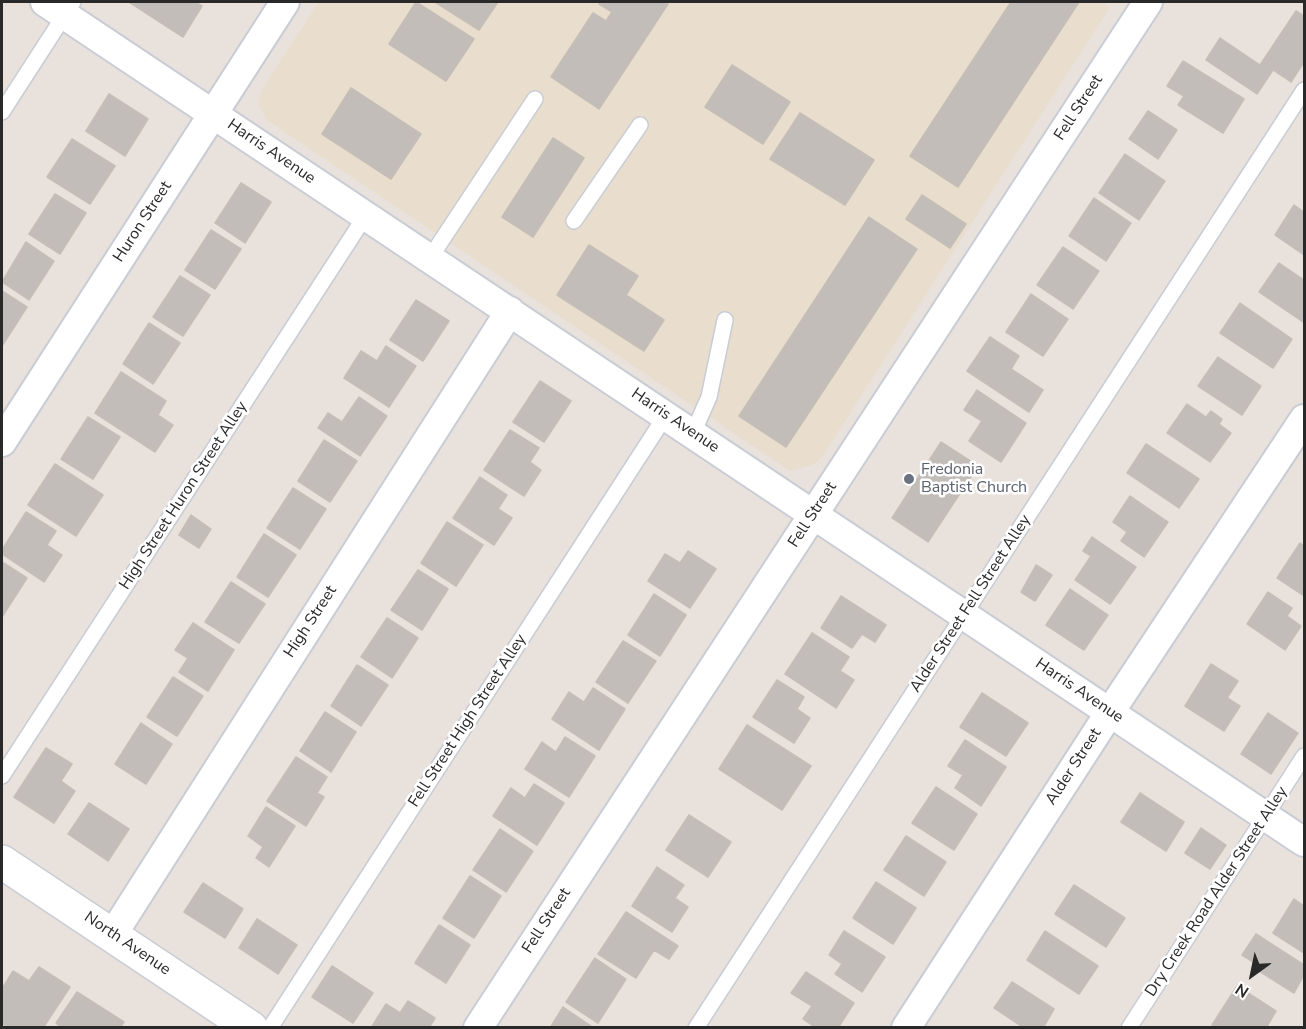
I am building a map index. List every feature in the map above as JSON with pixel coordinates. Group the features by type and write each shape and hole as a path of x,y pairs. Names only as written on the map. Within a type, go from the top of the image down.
{"street":[{"name":"Huron Street","path":"2,442 285,2"},
{"name":"Fell Street","path":"478,1028 1148,2"},
{"name":"Harris Avenue","path":"61,6 213,113 1305,842"},
{"name":"High Street","path":"113,934 510,311"},
{"name":"Alder Street","path":"906,1028 1110,712 1305,419"},
{"name":"North Avenue","path":"2,862 251,1028"}],"lane":[{"path":"2,112 61,6"},
{"name":"Alder Street Fell Street Alley","path":"696,1028 1305,90"},
{"path":"430,258 535,99"},
{"path":"574,221 640,125"},
{"name":"High Street Huron Street Alley","path":"2,776 366,215"},
{"path":"693,433 709,397 725,320"},
{"name":"Fell Street High Street Alley","path":"270,1028 666,415"},
{"name":"Dry Creek Road Alder Street Alley","path":"1129,1028 1305,756"}],"shaded area":[{"path":"319,2 1102,2 1110,7 824,454 815,464 790,471 267,120 258,104 261,90"}],"building":[{"path":"129,2 195,2 202,6 183,37"},
{"path":"416,2 474,39 446,81 389,44"},
{"path":"435,2 498,2 479,30"},
{"path":"601,2 664,2 668,4 599,109 551,77 593,13 606,21 612,12 599,4"},
{"path":"1011,2 1079,2 958,187 910,156"},
{"path":"1296,11 1304,16 1304,62 1291,82 1273,70 1257,94 1206,60 1220,38 1260,65"},
{"path":"1183,61 1244,99 1223,133 1178,105 1184,96 1167,86"},
{"path":"732,65 790,102 763,144 705,107"},
{"path":"351,88 421,134 391,179 322,134"},
{"path":"109,94 148,119 125,156 86,131"},
{"path":"1148,111 1177,130 1158,159 1129,139"},
{"path":"800,113 874,160 845,205 770,159"},
{"path":"553,138 584,158 533,237 502,217"},
{"path":"72,139 115,166 90,204 47,177"},
{"path":"1125,154 1165,181 1139,220 1099,193"},
{"path":"241,183 271,202 245,243 215,223"},
{"path":"55,194 86,213 60,254 29,234"},
{"path":"922,195 966,224 950,248 906,219"},
{"path":"1094,198 1131,223 1106,261 1069,236"},
{"path":"1294,205 1304,212 1304,255 1275,235"},
{"path":"869,217 917,249 786,447 739,416"},
{"path":"211,230 241,249 215,289 185,270"},
{"path":"26,242 54,261 29,300 2,282"},
{"path":"589,245 638,276 626,295 664,320 644,351 557,295"},
{"path":"1063,247 1099,271 1073,309 1037,285"},
{"path":"1279,263 1304,280 1303,322 1259,292"},
{"path":"180,276 210,295 183,336 153,317"},
{"path":"2,291 27,307 2,346"},
{"path":"1031,294 1068,319 1043,356 1006,332"},
{"path":"416,300 449,321 423,361 390,340"},
{"path":"1240,303 1292,339 1273,368 1220,333"},
{"path":"149,323 180,343 153,384 123,364"},
{"path":"990,337 1019,356 1011,369 1043,390 1029,412 967,371"},
{"path":"386,346 416,366 389,407 344,378 361,351 377,361"},
{"path":"1218,357 1261,386 1242,415 1198,386"},
{"path":"121,372 166,401 158,415 173,425 155,452 95,413"},
{"path":"540,381 571,401 544,442 513,422"},
{"path":"977,390 1026,423 1001,462 969,441 982,421 964,410"},
{"path":"359,397 387,416 360,456 318,428 328,413 342,422"},
{"path":"1187,404 1206,417 1211,411 1222,419 1219,424 1231,433 1210,462 1167,433"},
{"path":"88,417 120,437 93,479 61,459"},
{"path":"510,430 539,448 530,462 541,470 524,496 484,470"},
{"path":"324,440 357,461 330,502 298,481"},
{"path":"941,442 978,466 928,542 892,518"},
{"path":"1146,444 1199,479 1179,508 1127,473"},
{"path":"55,464 103,495 76,536 28,505"},
{"path":"480,477 507,495 498,509 512,518 494,545 453,518"},
{"path":"293,488 326,509 300,549 267,528"},
{"path":"1130,496 1168,522 1144,557 1121,541 1127,532 1113,522"},
{"path":"26,512 56,531 47,545 62,555 44,582 2,554 2,550"},
{"path":"191,515 211,529 199,548 179,535"},
{"path":"447,522 483,545 456,586 421,563"},
{"path":"264,534 296,555 268,597 237,577"},
{"path":"1092,537 1136,567 1110,604 1075,580 1091,556 1083,551"},
{"path":"1300,543 1304,546 1304,596 1277,578"},
{"path":"688,551 716,569 690,608 648,581 665,554 680,563"},
{"path":"2,562 27,578 2,617"},
{"path":"1036,565 1052,575 1035,601 1021,592"},
{"path":"418,570 448,589 422,630 391,610"},
{"path":"231,582 265,604 239,643 205,622"},
{"path":"1070,589 1108,615 1084,650 1046,625"},
{"path":"1268,592 1292,608 1287,616 1301,626 1285,650 1247,624"},
{"path":"654,594 686,615 660,656 628,635"},
{"path":"841,596 886,625 875,642 862,634 852,648 821,628"},
{"path":"387,618 418,638 392,678 361,657"},
{"path":"193,623 234,650 208,691 179,672 188,658 175,650"},
{"path":"812,633 849,657 840,671 854,680 836,708 785,674"},
{"path":"623,641 656,661 628,703 596,682"},
{"path":"1211,664 1238,681 1227,698 1240,706 1224,731 1185,706"},
{"path":"357,665 388,685 361,726 331,706"},
{"path":"173,677 203,696 177,736 147,717"},
{"path":"777,680 804,697 797,709 810,718 794,743 753,717"},
{"path":"593,688 625,709 599,750 552,719 569,692 584,702"},
{"path":"982,693 1028,723 1006,756 960,727"},
{"path":"325,712 356,732 331,772 300,751"},
{"path":"1268,713 1298,733 1271,774 1241,754"},
{"path":"141,723 172,744 146,784 115,764"},
{"path":"747,725 811,766 782,810 719,769"},
{"path":"565,737 595,756 569,797 525,769 542,742 556,752"},
{"path":"965,740 1006,767 981,806 955,788 963,775 948,766"},
{"path":"46,748 72,764 61,781 75,791 54,823 14,797"},
{"path":"296,757 327,777 317,793 324,797 306,826 267,801"},
{"path":"534,784 564,803 537,845 493,816 511,788 525,798"},
{"path":"936,787 977,814 954,850 912,823"},
{"path":"1140,793 1184,822 1166,851 1121,822"},
{"path":"89,803 129,829 108,861 68,834"},
{"path":"266,807 295,826 269,867 256,858 263,847 248,836"},
{"path":"689,815 731,842 708,877 666,850"},
{"path":"1201,828 1226,845 1210,869 1185,853"},
{"path":"500,829 533,851 506,892 473,870"},
{"path":"906,836 946,862 924,896 884,870"},
{"path":"657,867 684,885 675,898 688,907 672,932 632,906"},
{"path":"470,876 501,896 474,938 443,918"},
{"path":"876,882 916,908 893,944 853,918"},
{"path":"203,883 243,909 225,938 184,912"},
{"path":"1074,885 1125,918 1106,947 1055,914"},
{"path":"1294,899 1304,906 1304,953 1273,933"},
{"path":"626,912 678,946 669,959 654,950 636,978 598,954"},
{"path":"257,919 297,945 278,974 239,948"},
{"path":"439,925 470,945 446,983 415,963"},
{"path":"844,931 885,957 862,992 835,974 842,964 829,955"},
{"path":"1045,931 1098,966 1079,994 1027,960"},
{"path":"1256,934 1304,965 1304,975 1294,993 1259,971 1261,967 1242,955"},
{"path":"595,958 626,979 598,1023 566,1002"},
{"path":"332,966 373,993 353,1023 312,997"},
{"path":"39,967 70,987 43,1028 8,1028 2,1023 2,989 13,971 29,981"},
{"path":"806,972 854,1003 838,1028 816,1028 803,1019 812,1006 791,993"},
{"path":"1012,982 1054,1009 1043,1028 1024,1028 994,1008"},
{"path":"1237,986 1276,1011 1266,1028 1216,1028 1212,1025"},
{"path":"77,992 124,1022 120,1028 62,1028 56,1023"},
{"path":"408,1001 435,1018 429,1028 371,1028 386,1004 400,1013"},
{"path":"563,1007 594,1028 550,1028"}],"place":[{"name":"Fredonia Baptist Church","path":"909,479"}]}
